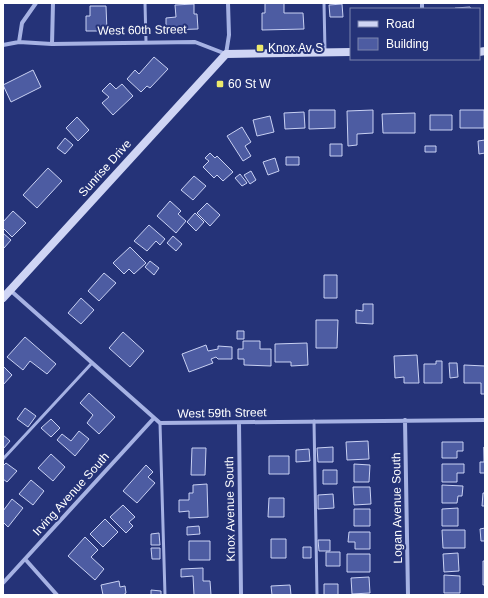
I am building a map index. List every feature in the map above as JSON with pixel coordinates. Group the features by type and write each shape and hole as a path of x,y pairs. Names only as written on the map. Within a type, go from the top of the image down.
{"street":[{"path":"19,42 22,23 36,3"},
{"path":"52,44 53,3"},
{"path":"226,54 229,35 228,3"},
{"name":"West 60th Street","path":"3,45 19,42 52,44 195,42 226,54 350,52"},
{"name":"Sunrise Drive","path":"3,298 226,54"},
{"path":"10,290 160,423"},
{"name":"Irving Avenue South","path":"3,583 154,418"},
{"name":"Logan Avenue South","path":"405,420 408,595"},
{"name":"West 59th Street","path":"160,423 485,420"},
{"name":"Knox Avenue South","path":"239,423 241,595"},
{"path":"25,559 57,595"}],"lane":[{"path":"145,3 146,42"},
{"path":"324,3 325,52"},
{"path":"3,459 92,362"},
{"path":"314,421 317,595"},
{"path":"160,423 165,595"}],"building":[{"path":"265,3 284,3 284,13 303,13 304,29 262,30 262,13 265,13"},
{"path":"194,4 194,14 197,14 198,29 166,30 166,18 176,17 175,5"},
{"path":"342,4 343,17 330,17 329,5"},
{"path":"90,6 106,6 107,31 86,31 86,16 90,16"},
{"path":"154,57 168,69 150,88 147,86 141,92 127,79 135,70 139,74"},
{"path":"33,70 41,87 11,102 3,85"},
{"path":"110,83 116,89 122,84 133,96 113,115 102,103 109,97 102,91"},
{"path":"309,110 335,110 335,128 309,129"},
{"path":"373,110 373,133 357,134 357,145 348,146 347,111"},
{"path":"460,110 484,110 484,128 460,128"},
{"path":"304,112 305,128 285,129 284,113"},
{"path":"415,113 415,133 383,133 382,114"},
{"path":"430,115 452,115 452,130 430,130"},
{"path":"270,116 274,132 257,136 253,120"},
{"path":"77,117 89,130 78,141 66,128"},
{"path":"242,127 251,142 245,146 251,156 243,161 227,136"},
{"path":"65,138 73,145 65,154 57,148"},
{"path":"485,140 485,153 479,154 478,141"},
{"path":"330,144 342,144 342,156 330,156"},
{"path":"425,146 436,146 436,152 425,152"},
{"path":"210,153 215,158 217,156 233,172 223,181 217,175 214,178 203,167 209,161 205,158"},
{"path":"286,157 299,157 299,165 286,165"},
{"path":"275,158 279,171 268,175 263,162"},
{"path":"48,168 62,181 37,208 23,195"},
{"path":"251,171 256,180 250,184 244,175"},
{"path":"240,174 247,183 242,186 235,178"},
{"path":"194,176 206,186 193,200 181,190"},
{"path":"170,201 181,211 178,214 186,221 176,233 157,216"},
{"path":"207,203 220,215 210,226 197,213"},
{"path":"13,211 26,223 12,237 3,228 3,222"},
{"path":"195,213 204,222 196,231 187,222"},
{"path":"149,225 165,239 160,245 156,241 147,251 134,241"},
{"path":"3,233 11,240 4,248 3,247"},
{"path":"173,236 182,244 176,251 167,243"},
{"path":"130,247 146,263 134,274 129,269 124,274 113,263"},
{"path":"150,261 159,268 154,275 145,267"},
{"path":"104,273 116,283 99,301 88,291"},
{"path":"324,275 337,275 337,298 324,298"},
{"path":"81,298 94,310 81,324 68,313"},
{"path":"363,304 373,304 373,324 356,323 356,310 363,311"},
{"path":"316,320 338,320 337,348 316,348"},
{"path":"237,331 244,331 244,339 237,339"},
{"path":"123,332 144,351 130,367 109,348"},
{"path":"25,337 56,364 47,374 30,361 23,370 7,357"},
{"path":"243,341 260,341 260,349 271,349 271,366 244,365 244,359 238,359 238,349 243,349"},
{"path":"307,343 308,365 291,366 291,362 275,362 275,344"},
{"path":"206,345 208,351 218,349 218,346 232,347 232,359 218,359 216,357 211,359 213,363 189,372 182,354"},
{"path":"417,355 419,383 404,383 404,377 395,378 394,356"},
{"path":"436,361 442,361 442,383 424,383 424,364 436,364"},
{"path":"449,363 457,363 458,377 450,378"},
{"path":"464,365 485,366 485,394 481,394 481,383 464,383"},
{"path":"3,366 12,375 3,385"},
{"path":"89,393 115,417 99,434 87,423 93,415 80,403"},
{"path":"25,408 36,416 28,427 17,419"},
{"path":"51,419 60,428 51,437 41,428"},
{"path":"79,431 89,439 75,456 57,440 62,434 71,441"},
{"path":"3,435 10,441 3,449"},
{"path":"368,441 369,459 347,460 346,442"},
{"path":"442,442 463,442 463,451 457,451 457,458 442,458"},
{"path":"333,447 333,462 318,462 317,448"},
{"path":"484,447 485,473 480,473 480,462 484,462"},
{"path":"192,448 206,448 205,475 191,475"},
{"path":"309,449 310,461 296,462 296,450"},
{"path":"51,454 65,467 53,481 38,468"},
{"path":"269,456 289,456 289,474 269,474"},
{"path":"6,463 17,471 7,482 3,479 3,466"},
{"path":"354,464 370,465 369,482 354,482"},
{"path":"442,464 464,464 464,473 457,473 457,482 442,482"},
{"path":"146,465 153,472 148,477 155,483 137,503 123,491"},
{"path":"323,470 337,470 337,484 323,484"},
{"path":"31,480 44,491 33,505 19,494"},
{"path":"207,484 208,517 189,518 189,511 179,512 179,500 189,500 189,493 193,493 193,485"},
{"path":"442,485 463,486 462,496 458,496 457,503 442,503"},
{"path":"353,487 370,487 371,504 354,505"},
{"path":"483,493 485,493 485,506 482,506"},
{"path":"333,494 334,508 318,509 318,495"},
{"path":"269,498 284,498 284,517 268,517"},
{"path":"12,499 23,508 8,527 3,522 3,511"},
{"path":"123,505 135,517 129,522 133,526 126,533 110,517"},
{"path":"458,508 458,526 442,526 442,509"},
{"path":"354,509 370,509 370,526 354,526"},
{"path":"105,519 118,532 103,547 90,534"},
{"path":"199,526 200,534 187,535 187,527"},
{"path":"485,528 485,541 481,541 480,529"},
{"path":"442,530 465,530 465,548 443,548"},
{"path":"349,532 370,532 370,549 355,549 355,542 348,542"},
{"path":"159,533 160,545 151,545 151,534"},
{"path":"85,537 98,550 91,557 104,569 95,580 68,556"},
{"path":"271,539 286,539 286,558 271,558"},
{"path":"318,540 330,540 330,551 319,551"},
{"path":"189,541 210,541 210,560 189,560"},
{"path":"303,547 311,547 311,558 303,558"},
{"path":"151,548 160,548 160,559 152,559"},
{"path":"326,552 340,552 340,566 326,566"},
{"path":"458,553 459,571 444,572 443,554"},
{"path":"347,554 370,554 370,572 347,572"},
{"path":"483,561 485,561 485,585 483,585"},
{"path":"203,568 203,581 210,581 211,595 194,595 193,576 181,577 181,569"},
{"path":"444,575 460,576 460,593 444,593"},
{"path":"369,577 370,593 352,594 351,578"},
{"path":"119,581 120,587 125,586 126,593 123,595 103,595 101,585"},
{"path":"324,584 338,584 338,595 324,595"},
{"path":"290,585 291,595 272,595 271,586"},
{"path":"151,590 161,591 161,595 151,595"}],"place":[{"name":"Knox Av S","path":"260,48"},
{"name":"60 St W","path":"220,84"}]}
